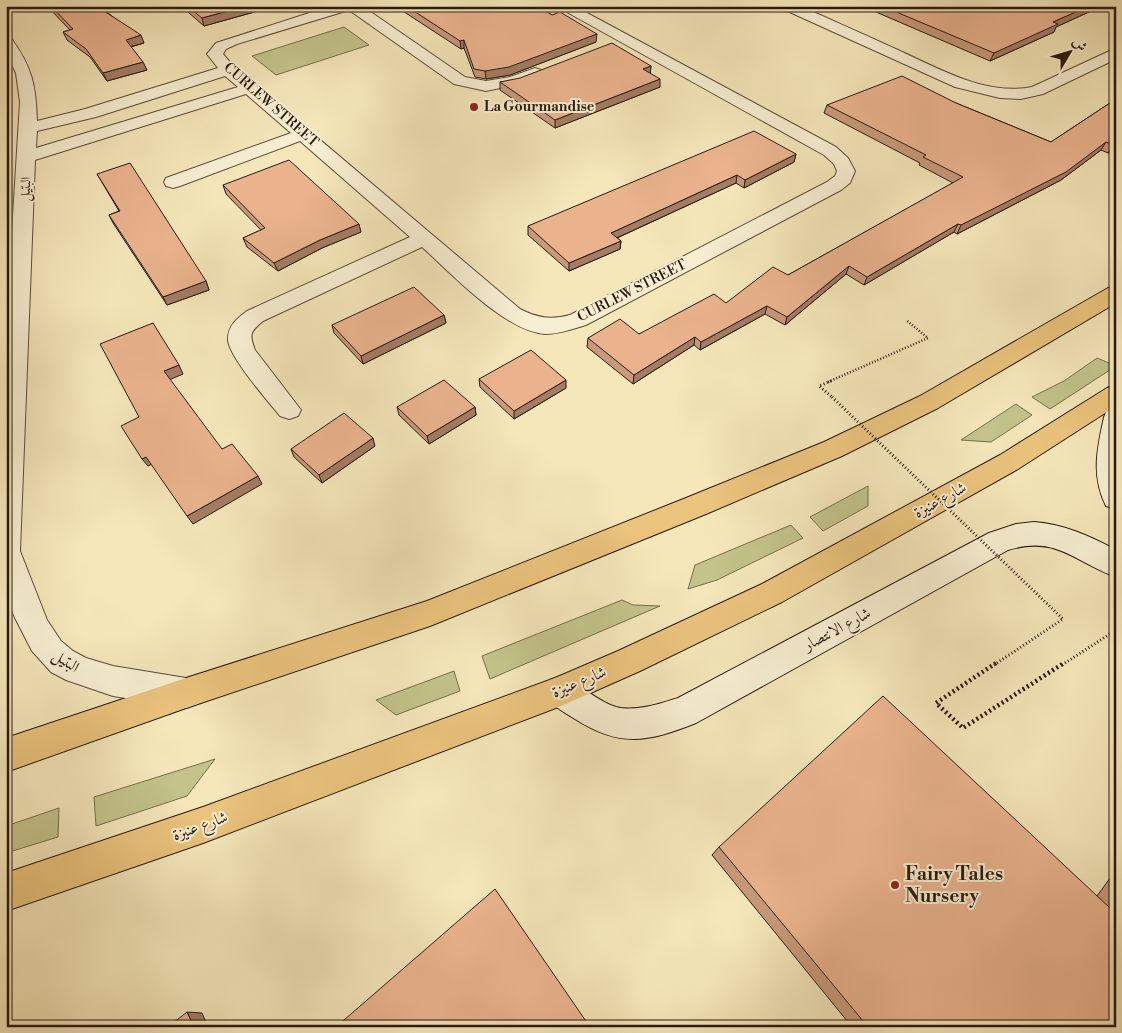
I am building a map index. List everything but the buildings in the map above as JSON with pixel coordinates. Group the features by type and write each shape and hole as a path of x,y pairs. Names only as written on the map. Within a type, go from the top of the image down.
{"highway":[{"path":"6,755 186,693 430,613 687,510 833,448 929,402 1116,293"},
{"name":"شارع عنيزة","path":"6,892 203,825 560,691 629,661 772,593 1009,462 1116,394"}],"street":[{"name":"CURLEW STREET","path":"347,6 232,41 221,46 215,54 228,70 423,239 512,314 526,323 543,327 560,326 578,320 834,186 843,179 846,171 842,162 830,151 562,6"},
{"path":"352,6 460,81 486,86 500,85 551,67"},
{"path":"788,6 961,84 1000,93 1021,94 1037,91 1116,53"},
{"path":"605,46 623,39"},
{"name":"البتيل","path":"6,41 24,69 28,86 28,156 14,277 7,554 29,616 50,651 72,669 96,677 186,693"},
{"path":"28,128 90,113 228,70"},
{"path":"28,156 250,88"},
{"path":"90,113 105,116 108,120 109,125 98,134"},
{"path":"173,182 304,134"},
{"path":"289,410 244,353 239,339 242,326 256,316 423,239"},
{"path":"1116,417 1108,465 1108,479 1116,498"},
{"name":"شارع الانتصار","path":"560,691 590,712 621,724 649,722 684,712 999,541 1023,534 1053,536 1083,546 1116,565"}],"path":[{"path":"906,320 928,338 820,386 1063,619 936,703 963,728 1116,630"}],"green space":[{"path":"344,27 369,45 276,75 252,56"},
{"path":"1097,358 1116,366 1050,409 1032,397 1064,381"},
{"path":"1016,404 1032,415 991,442 961,440"},
{"path":"868,486 868,506 823,531 810,517"},
{"path":"791,525 803,538 717,580 688,589 695,565"},
{"path":"622,600 633,605 660,606 490,679 482,656"},
{"path":"454,671 460,691 396,715 376,700"},
{"path":"215,759 187,796 96,826 94,797"},
{"path":"59,808 58,837 6,853 6,826"}],"place":[{"name":"La Gourmandise","path":"474,107"},
{"name":"Fairy Tales Nursery","path":"895,885"}]}
